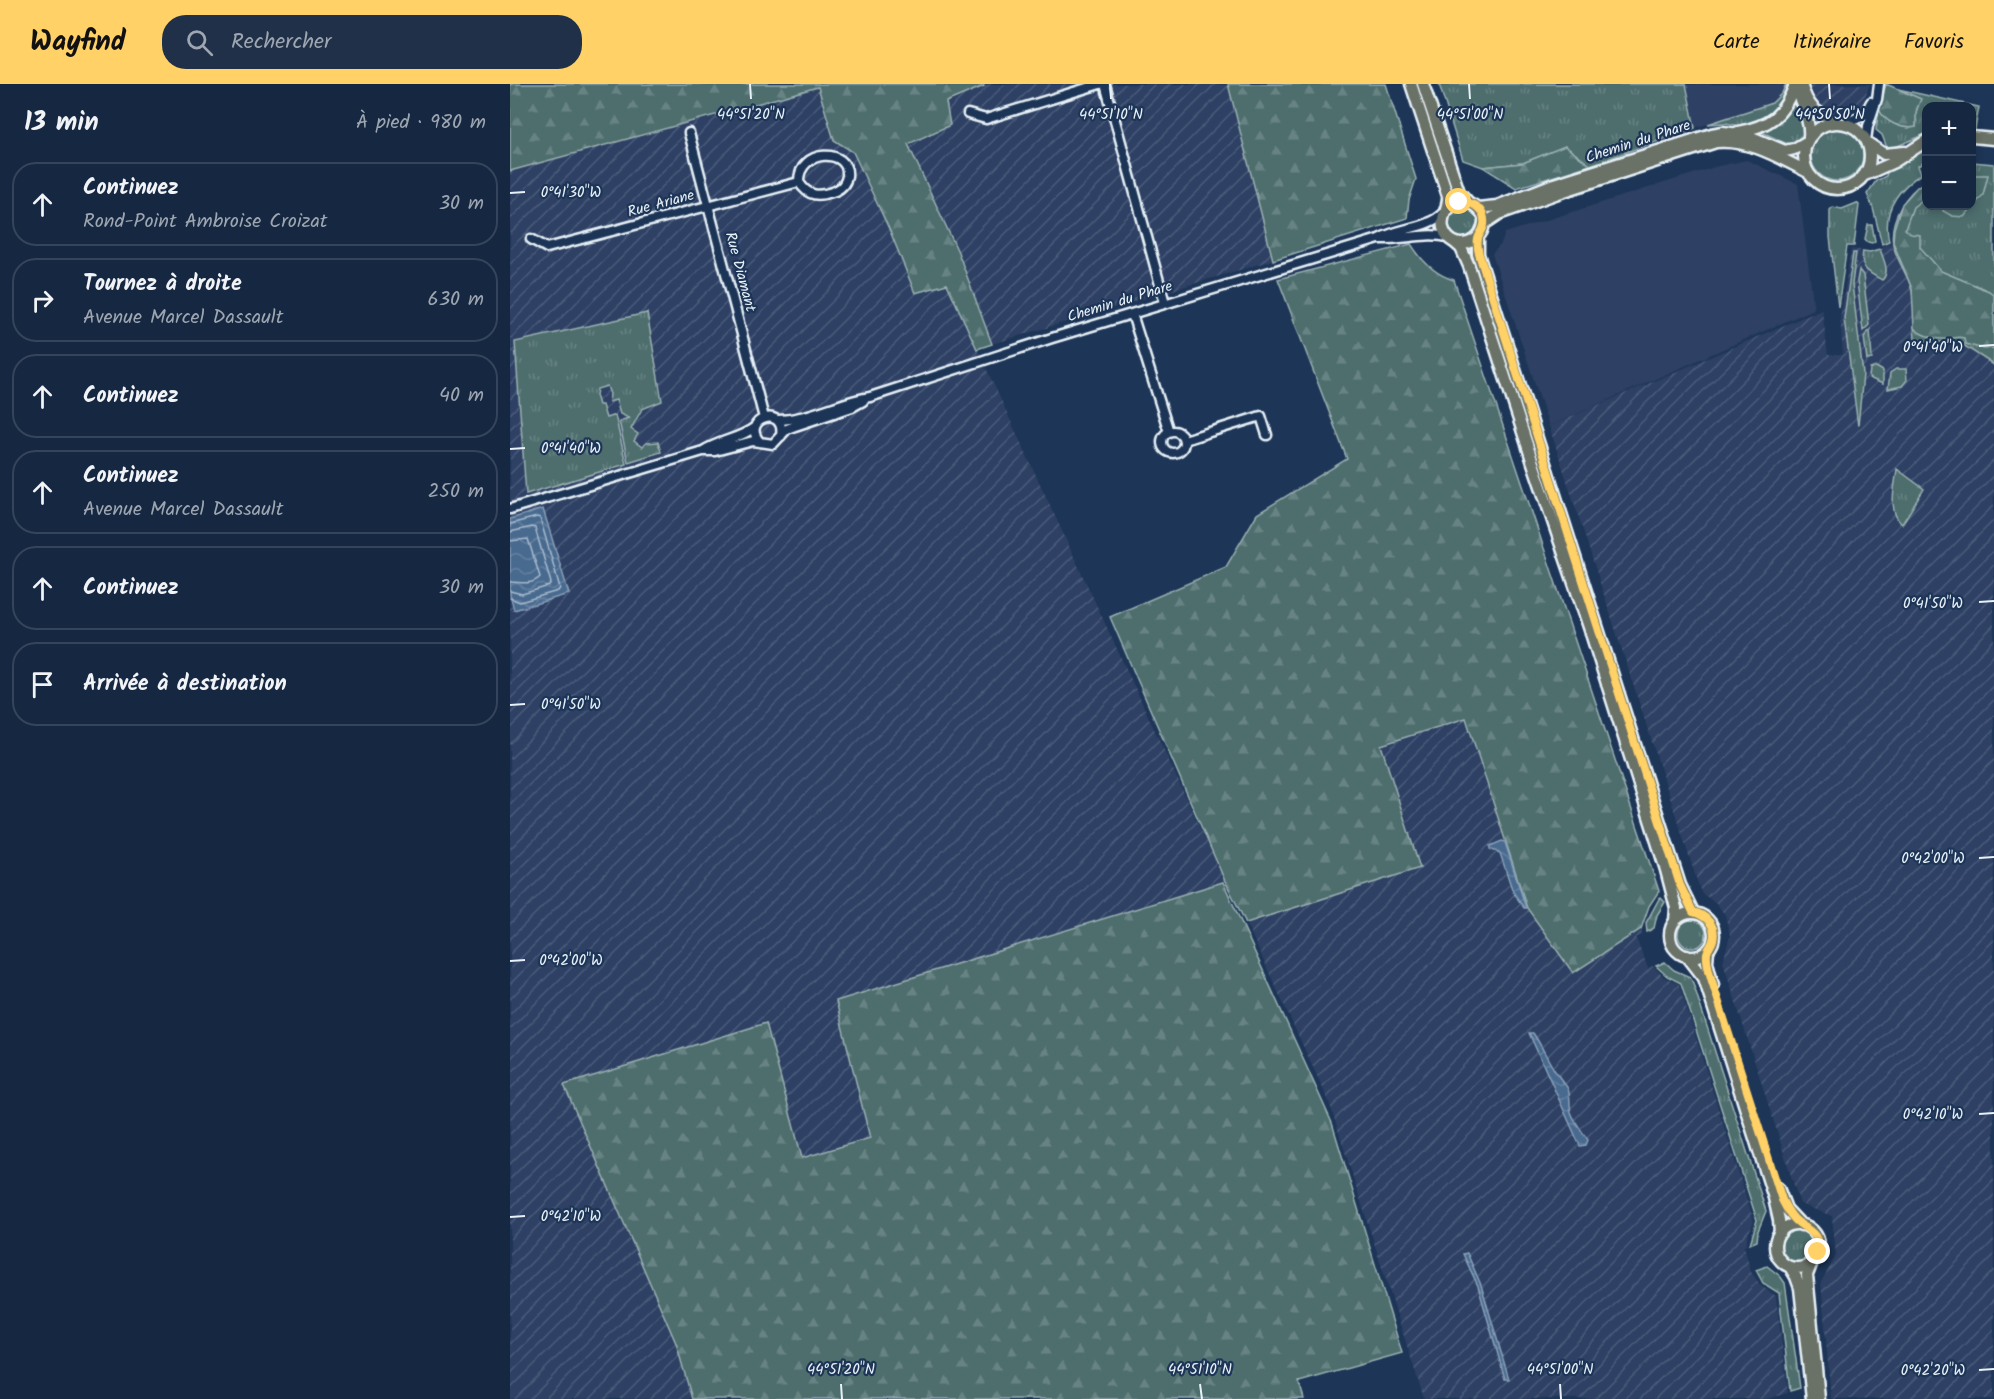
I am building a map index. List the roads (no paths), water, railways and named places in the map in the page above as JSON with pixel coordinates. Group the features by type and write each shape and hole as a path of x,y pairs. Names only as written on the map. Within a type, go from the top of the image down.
{"main road":[{"path":"1411,84 1448,196 1447,210 1442,224 1451,240 1461,248 1469,266 1589,627 1666,870 1676,908 1675,921 1670,932 1672,945 1687,956 1695,957 1708,950"},
{"path":"1423,84 1459,192 1484,217 1484,224 1478,237 1478,252 1545,460 1559,512 1680,885 1693,912"},
{"path":"1735,132 1757,128 1777,116 1787,103 1795,84"},
{"path":"1795,84 1809,125 1803,157 1808,172 1820,184 1832,189 1850,187 1864,175 1894,162 1922,143"},
{"path":"1801,84 1814,110 1857,129 1867,141 1884,154 1908,152"},
{"path":"1808,140 1817,129 1827,124 1842,123"},
{"name":"Chemin du Phare","path":"1473,205 1497,206 1554,184 1712,134 1735,132 1748,135 1785,151 1794,149 1808,140"},
{"path":"1976,137 1994,139"},
{"path":"1864,175 1870,159 1867,141"},
{"name":"Chemin du Phare","path":"1484,224 1499,214 1716,142 1746,144 1808,172"},
{"path":"1447,210 1459,202 1473,205"},
{"path":"1451,240 1470,243 1478,237"},
{"path":"1675,921 1680,916 1693,912 1704,916 1712,926 1714,937 1708,950 1707,962 1711,978 1782,1200 1786,1209 1801,1225 1811,1230 1817,1240 1818,1252 1807,1275 1819,1399"},
{"path":"1687,956 1704,978 1774,1198 1780,1233"},
{"path":"1801,1225 1789,1226 1780,1233 1775,1243 1775,1250 1781,1261 1790,1267 1800,1288 1812,1399"},
{"path":"1790,1267 1801,1268 1812,1262"}],"street":[{"path":"968,114 986,119 1100,84"},
{"path":"1105,84 1165,303"},
{"path":"1842,123 1864,115 1880,84"},
{"path":"1867,141 1868,126 1877,99 1876,94"},
{"name":"Rue Diamant","path":"689,133 764,418"},
{"path":"832,156 839,159 846,168 844,184 834,192 811,194 804,190 799,182 801,167 810,160 832,156"},
{"name":"Rue Ariane","path":"531,239 547,248 799,182"},
{"name":"Chemin du Phare","path":"777,420 792,419 852,400 870,397 1165,303 1379,239 1390,232 1432,223 1447,210"},
{"name":"Chemin du Phare","path":"1379,239 1432,234 1451,240"},
{"path":"1132,314 1169,432"},
{"name":"Chemin du Phare","path":"781,436 795,426 852,407 870,397"},
{"path":"1184,440 1260,416 1267,435"},
{"path":"510,509 704,451 715,451 746,441 773,444 781,436 782,427 777,420 764,418 744,435 714,444 704,451"},
{"path":"755,427 760,442"},
{"path":"1169,432 1179,433 1184,440"},
{"path":"1169,432 1162,440 1166,451 1172,453 1179,451 1184,440"}],"water":[{"path":"543,509 569,594 514,610 510,595 510,519"},
{"path":"1505,842 1526,908 1513,892 1500,853 1490,849 1490,846"},
{"path":"1529,1033 1533,1033 1568,1089 1571,1112 1588,1140 1586,1145 1580,1146"},
{"path":"1467,1253 1481,1285 1509,1379 1505,1379 1478,1286 1463,1254"}]}
